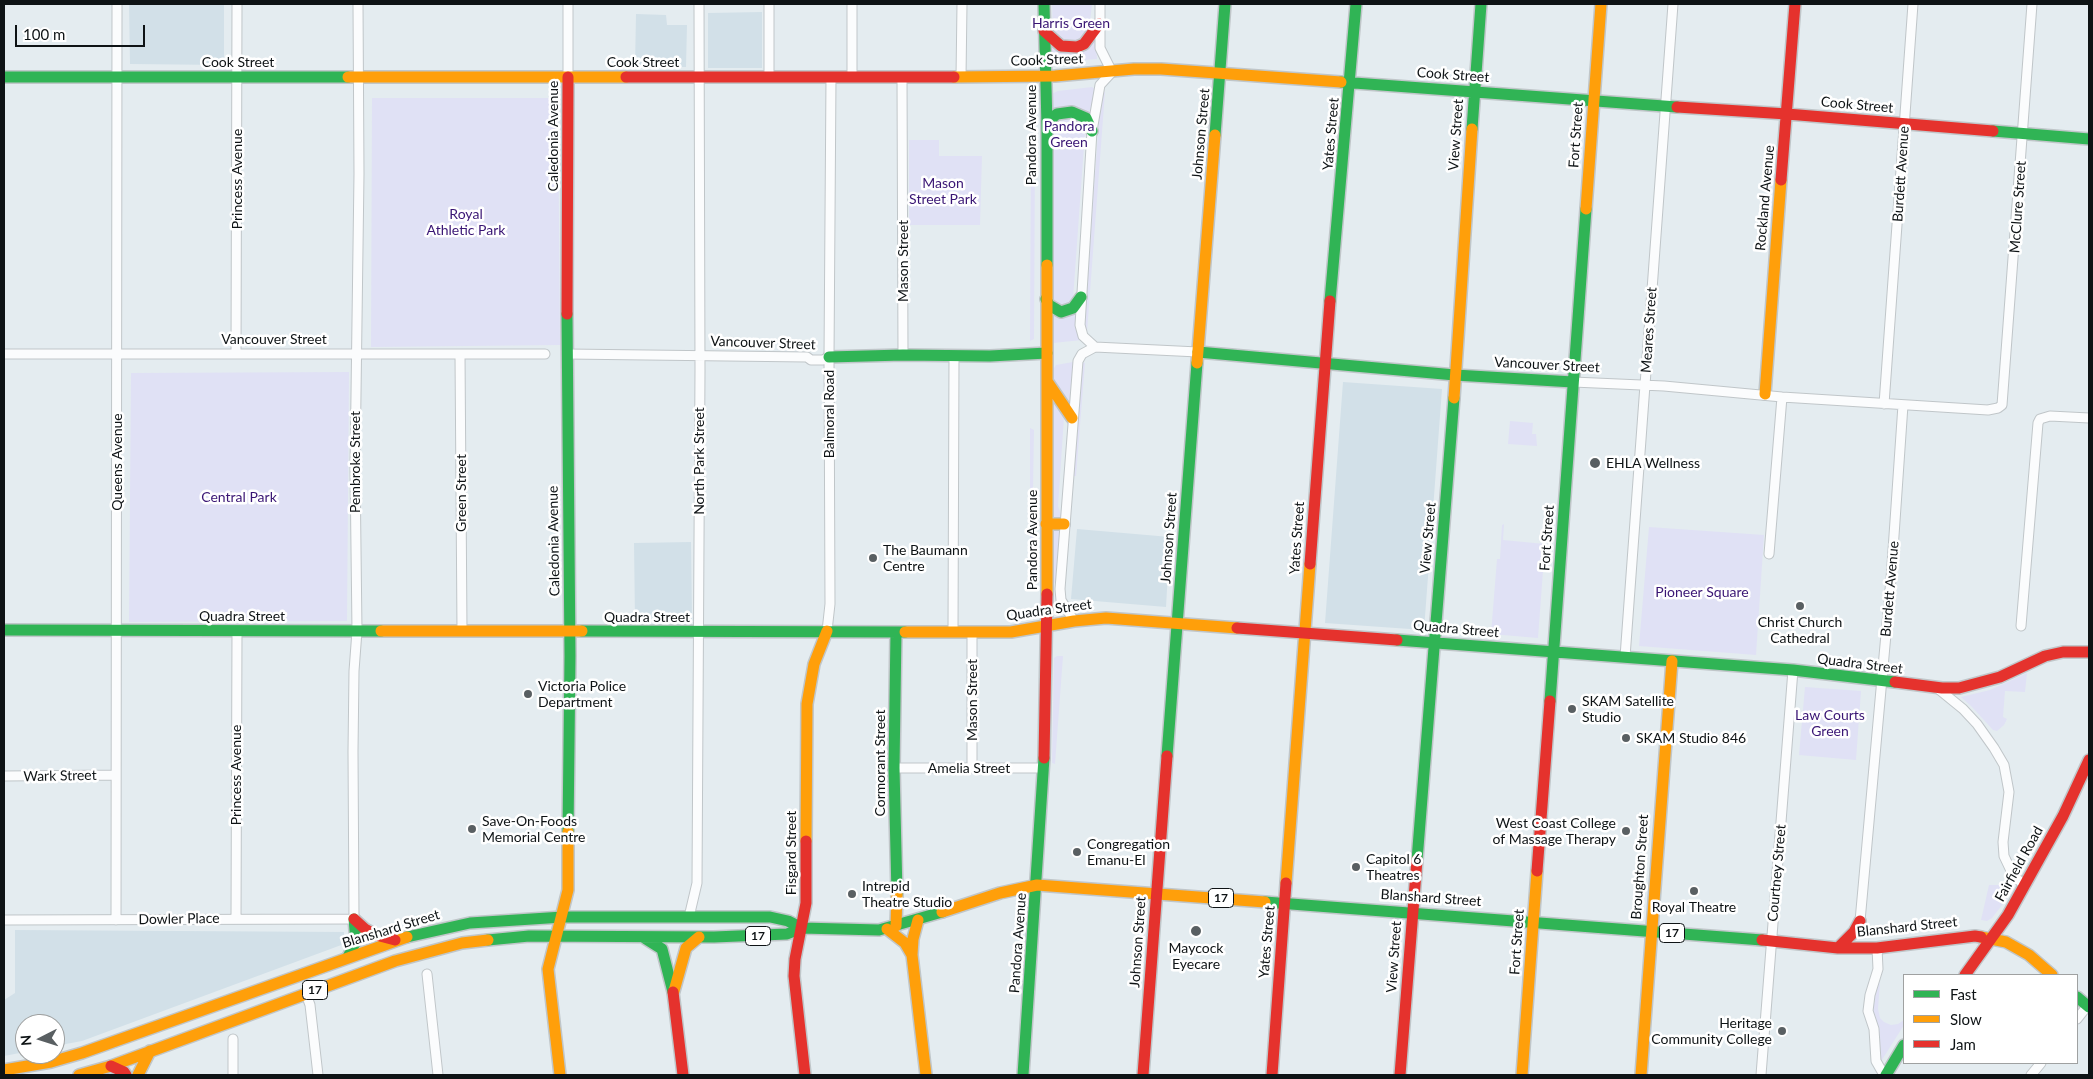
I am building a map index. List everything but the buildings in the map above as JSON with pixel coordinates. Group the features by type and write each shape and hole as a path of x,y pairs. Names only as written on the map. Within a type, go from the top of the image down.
{"main road":[{"name":"Pandora Avenue","path":"1023,1075 1044,768 1047,626 1047,127 1044,4"},
{"name":"Johnson Street","path":"1143,1075 1225,4"},
{"name":"Yates Street","path":"1272,1075 1325,363 1351,82 1356,4"},
{"name":"View Street","path":"1400,1075 1455,375 1481,4"},
{"name":"Fort Street","path":"1522,1075 1601,4"},
{"name":"Rockland Avenue","path":"1765,394 1795,4"},
{"path":"1044,31 1061,46 1077,47 1088,40 1099,24"},
{"name":"Cook Street","path":"4,78 961,77 1045,76 1134,69 1162,69 2089,138"},
{"name":"Caledonia Avenue","path":"560,1075 548,969 563,917 568,890 570,632 567,354 568,77"},
{"path":"1047,127 1051,119 1057,114 1072,112 1086,118 1092,131"},
{"path":"1046,299 1049,305 1061,312 1073,308 1081,297"},
{"name":"Vancouver Street","path":"1198,352 1455,375 1573,382"},
{"name":"Vancouver Street","path":"829,357 1047,353"},
{"path":"1047,381 1072,418"},
{"path":"1046,524 1064,524"},
{"name":"Quadra Street","path":"4,630 972,632 1015,631 1074,621 1106,618 1794,670 1936,687 1959,688 2000,677 2045,656 2063,652 2089,652"},
{"name":"Fisgard Street","path":"805,1075 794,976 794,959 806,903 807,704 814,664 827,631"},
{"name":"Cormorant Street","path":"892,928 897,894 894,768 896,632"},
{"name":"Broughton Street","path":"1641,1075 1650,931 1672,661"},
{"name":"Fairfield Road","path":"1966,974 1992,939 2025,886 2063,816 2089,760"},
{"name":"Blanshard Street","path":"79,1075 110,1066 395,961 439,948 504,938 557,936 698,937 770,935 788,933 802,928 892,928 1000,893 1037,886 1533,921 1772,940 1838,948 1876,948 1964,936 2006,942 2029,955 2051,974"},
{"path":"897,894 914,922 912,955 926,1075"},
{"name":"Blanshard Street","path":"4,1070 51,1062 96,1049 396,940 470,923 563,917 770,917 788,921 802,928"},
{"path":"354,919 374,934 396,940"},
{"path":"348,957 356,941 354,919"},
{"path":"1838,948 1854,932 1860,921"},
{"path":"1860,921 1865,935 1876,948"},
{"path":"892,928 905,943 912,955"},
{"path":"643,937 662,949 674,992 683,1075"},
{"path":"674,992 686,948 698,937"},
{"path":"282,981 297,987 306,994"},
{"path":"2078,998 2089,1005"},
{"path":"1889,1073 1903,1047"},
{"path":"138,1075 150,1051"},
{"path":"110,1066 124,1072 126,1075"}],"street":[{"name":"Queens Avenue","path":"116,920 117,4"},
{"name":"Princess Avenue","path":"236,354 238,4"},
{"name":"Pembroke Street","path":"354,919 354,671 356,631 354,450 358,353 358,4"},
{"name":"Caledonia Avenue","path":"568,4 568,77"},
{"name":"North Park Street","path":"689,917 697,883 700,356 699,4"},
{"path":"769,77 770,4"},
{"path":"852,4 852,77"},
{"path":"961,77 962,4"},
{"path":"1095,347 1083,336 1080,330 1092,131 1100,85 1112,72 1100,48 1100,4"},
{"name":"Meares Street","path":"1625,657 1673,4"},
{"name":"Burdett Avenue","path":"1884,404 1913,4"},
{"name":"McClure Street","path":"1998,408 2002,404 2004,395 2032,4"},
{"name":"Balmoral Road","path":"827,631 830,604 831,77"},
{"name":"Mason Street","path":"902,77 903,355"},
{"name":"Vancouver Street","path":"1095,347 1198,352"},
{"name":"Pandora Avenue","path":"1074,621 1060,600 1072,418 1078,361 1082,354 1095,347"},
{"name":"Vancouver Street","path":"4,354 545,354"},
{"name":"Green Street","path":"460,354 462,631"},
{"name":"Vancouver Street","path":"567,354 807,356 811,360 829,357"},
{"path":"953,631 954,356"},
{"name":"Vancouver Street","path":"1573,382 1660,386 1884,404 1988,410 1998,408"},
{"path":"1769,554 1782,397"},
{"name":"Burdett Avenue","path":"1860,921 1882,681 1904,405"},
{"path":"2021,626 2037,431 2040,419 2050,416 2089,418"},
{"name":"Princess Avenue","path":"236,918 237,631"},
{"name":"Mason Street","path":"972,632 972,768"},
{"name":"Courtney Street","path":"1761,1075 1794,670"},
{"path":"1936,687 1963,709 1977,724 2004,765 2009,792 2003,842 2004,856 2013,875 2025,886"},
{"name":"Amelia Street","path":"894,768 1044,768"},
{"name":"Wark Street","path":"4,776 116,775"},
{"name":"Dowler Place","path":"4,920 354,919"},
{"path":"1876,948 1878,969 1870,995 1868,1011 1874,1029 1876,1061 1889,1073"},
{"path":"427,974 438,1075"},
{"path":"306,994 310,1005 318,1075"},
{"path":"2078,1018 2089,1005"},
{"path":"233,1039 234,1075"},
{"path":"2031,1075 2040,1064"}],"shaded area":[{"path":"129,4 224,4 224,65 130,64"},
{"path":"762,12 762,68 708,68 708,13"},
{"path":"636,14 666,15 667,25 687,25 686,67 635,67"},
{"path":"1343,382 1442,389 1424,630 1325,623"},
{"path":"1077,529 1170,537 1166,607 1071,599"},
{"path":"691,542 692,619 635,620 634,543"},
{"path":"15,930 344,932 344,944 82,1041 65,1044 65,1014 15,1014 15,1054 4,1056 4,1000 15,993"}],"green space":[{"name":"Harris Green","path":"1052,4 1092,4 1089,30 1081,41 1065,43 1053,32"},
{"name":"Harris Green","path":"1096,41 1097,59 1058,62 1051,57 1052,45 1064,52 1073,52"},
{"name":"Pandora Green","path":"1092,87 1095,89 1091,115 1073,107 1062,107 1052,113 1051,94 1058,91"},
{"path":"1101,92 1105,92 1087,332 1084,324"},
{"name":"Royal Athletic Park","path":"372,98 558,98 560,345 371,347"},
{"name":"Pandora Green","path":"1075,116 1084,125 1085,132 1073,299 1065,307 1056,305 1052,298 1051,129 1058,119"},
{"name":"Mason Street Park","path":"909,140 939,140 939,156 982,156 980,225 909,225"},
{"path":"1031,147 1035,147 1034,339 1030,341"},
{"path":"1076,311 1076,327 1082,340 1053,343 1051,341 1051,312"},
{"path":"1073,362 1070,401 1068,402 1053,381 1053,370 1056,365"},
{"path":"1082,362 1085,363 1076,476 1072,476"},
{"name":"Central Park","path":"349,372 347,621 129,622 131,373"},
{"path":"1053,395 1064,417 1058,506 1061,515 1058,520 1052,520 1050,404"},
{"path":"1510,421 1533,423 1532,434 1536,434 1537,446 1508,444"},
{"path":"1030,428 1034,430 1032,549 1030,549"},
{"path":"1504,524 1503,540 1545,544 1538,638 1491,634 1497,559 1500,559 1502,525"},
{"name":"Pioneer Square","path":"1649,527 1764,535 1756,655 1639,646"},
{"path":"1053,529 1059,529 1060,533 1056,583 1054,583 1051,532"},
{"path":"1063,656 1055,764 1052,763 1054,658"},
{"path":"2027,673 2025,692 2005,691 2003,717 2007,719 2004,725 1997,731 1993,730 1961,697 1990,690"},
{"name":"Law Courts Green","path":"1805,687 1861,691 1856,760 1799,755"},
{"path":"2009,880 2011,889 2006,900 1992,918 1987,921 1981,920 1989,885 1998,885"},
{"path":"1880,982 1878,1009 1880,1018 1891,1025 1903,1021 1903,1027 1880,1063 1873,1012 1876,991"}],"traffic: fast":[{"path":"1044,4 1047,127 1047,265"},
{"path":"1215,135 1225,4"},
{"path":"1330,301 1356,4"},
{"path":"1472,129 1481,4"},
{"path":"4,77 348,77"},
{"path":"1341,82 1677,107"},
{"path":"1047,127 1051,119 1057,114 1072,112 1086,118 1092,131"},
{"path":"1993,131 2089,139"},
{"path":"1550,701 1586,209"},
{"path":"1046,299 1049,305 1061,312 1073,308 1081,297"},
{"path":"567,314 570,656 568,832"},
{"path":"1198,352 1455,375 1573,382"},
{"path":"829,357 903,355 990,356 1047,353"},
{"path":"1167,756 1197,363"},
{"path":"1417,860 1454,398"},
{"path":"4,630 381,631"},
{"path":"582,631 905,632"},
{"path":"896,632 894,768 897,894"},
{"path":"1397,640 1793,670 1895,682"},
{"path":"1023,1075 1044,758"},
{"path":"1265,902 1762,940"},
{"path":"488,940 529,936 714,937 787,934 802,928 879,930 942,912"},
{"path":"407,937 470,923 563,917 770,917 788,921 802,928"},
{"path":"348,957 356,941 354,919"},
{"path":"643,937 662,949 673,992"},
{"path":"2078,998 2089,1007"},
{"path":"1886,1075 1903,1047"}],"traffic: slow":[{"path":"1586,209 1601,4"},
{"path":"954,77 1055,76 1134,69 1161,69 1341,82"},
{"path":"348,77 626,77"},
{"path":"1454,398 1472,129"},
{"path":"1197,363 1215,135"},
{"path":"1765,394 1781,180"},
{"path":"1047,265 1047,594"},
{"path":"1047,381 1072,418"},
{"path":"1046,524 1064,524"},
{"path":"1286,883 1310,564"},
{"path":"905,632 1011,632 1074,621 1106,618 1237,628"},
{"path":"381,631 582,631"},
{"path":"806,841 807,704 814,664 827,631"},
{"path":"1641,1075 1672,661"},
{"path":"560,1075 548,969 568,890 568,832"},
{"path":"1522,1075 1537,871"},
{"path":"942,912 1000,893 1037,885 1265,902"},
{"path":"896,926 897,894"},
{"path":"912,955 913,939 918,920"},
{"path":"887,929 905,943 912,955"},
{"path":"4,1070 51,1062 82,1053 407,937"},
{"path":"674,991 686,948 699,937"},
{"path":"1981,937 2006,942 2029,955 2051,974"},
{"path":"79,1075 111,1066 395,961 462,943 488,940"},
{"path":"912,955 926,1075"},
{"path":"138,1075 150,1051"}],"traffic: jam":[{"path":"1781,180 1795,4"},
{"path":"1044,31 1061,46 1077,47 1084,44 1099,24"},
{"path":"567,314 568,77"},
{"path":"626,77 954,77"},
{"path":"1677,107 1993,131"},
{"path":"1310,564 1330,301"},
{"path":"1044,758 1047,594"},
{"path":"1237,628 1397,640"},
{"path":"1895,682 1942,688 1959,688 2000,677 2045,656 2063,652 2089,652"},
{"path":"1537,871 1550,701"},
{"path":"1143,1075 1167,756"},
{"path":"1966,974 2008,915 2063,816 2089,760"},
{"path":"805,1075 794,976 795,959 806,903 806,841"},
{"path":"1400,1075 1417,860"},
{"path":"1272,1075 1286,883"},
{"path":"354,919 365,929 376,935 395,940"},
{"path":"1838,948 1854,932 1860,921"},
{"path":"1762,940 1838,948 1877,948 1975,936 1981,937"},
{"path":"673,992 683,1075"},
{"path":"111,1066 124,1072 126,1075"}],"place":[{"name":"EHLA Wellness","path":"1595,463"},
{"name":"The Baumann Centre","path":"873,558"},
{"name":"Christ Church Cathedral","path":"1800,606"},
{"name":"Victoria Police Department","path":"528,694"},
{"name":"SKAM Satellite Studio","path":"1572,709"},
{"name":"SKAM Studio 846","path":"1626,738"},
{"name":"Save-On-Foods Memorial Centre","path":"472,829"},
{"name":"West Coast College of Massage Therapy","path":"1626,831"},
{"name":"Congregation Emanu-El","path":"1077,852"},
{"name":"Capitol 6 Theatres","path":"1356,867"},
{"name":"Royal Theatre","path":"1694,891"},
{"name":"Intrepid Theatre Studio","path":"852,894"},
{"name":"Maycock Eyecare","path":"1196,931"},
{"name":"Heritage Community College","path":"1782,1031"}]}
